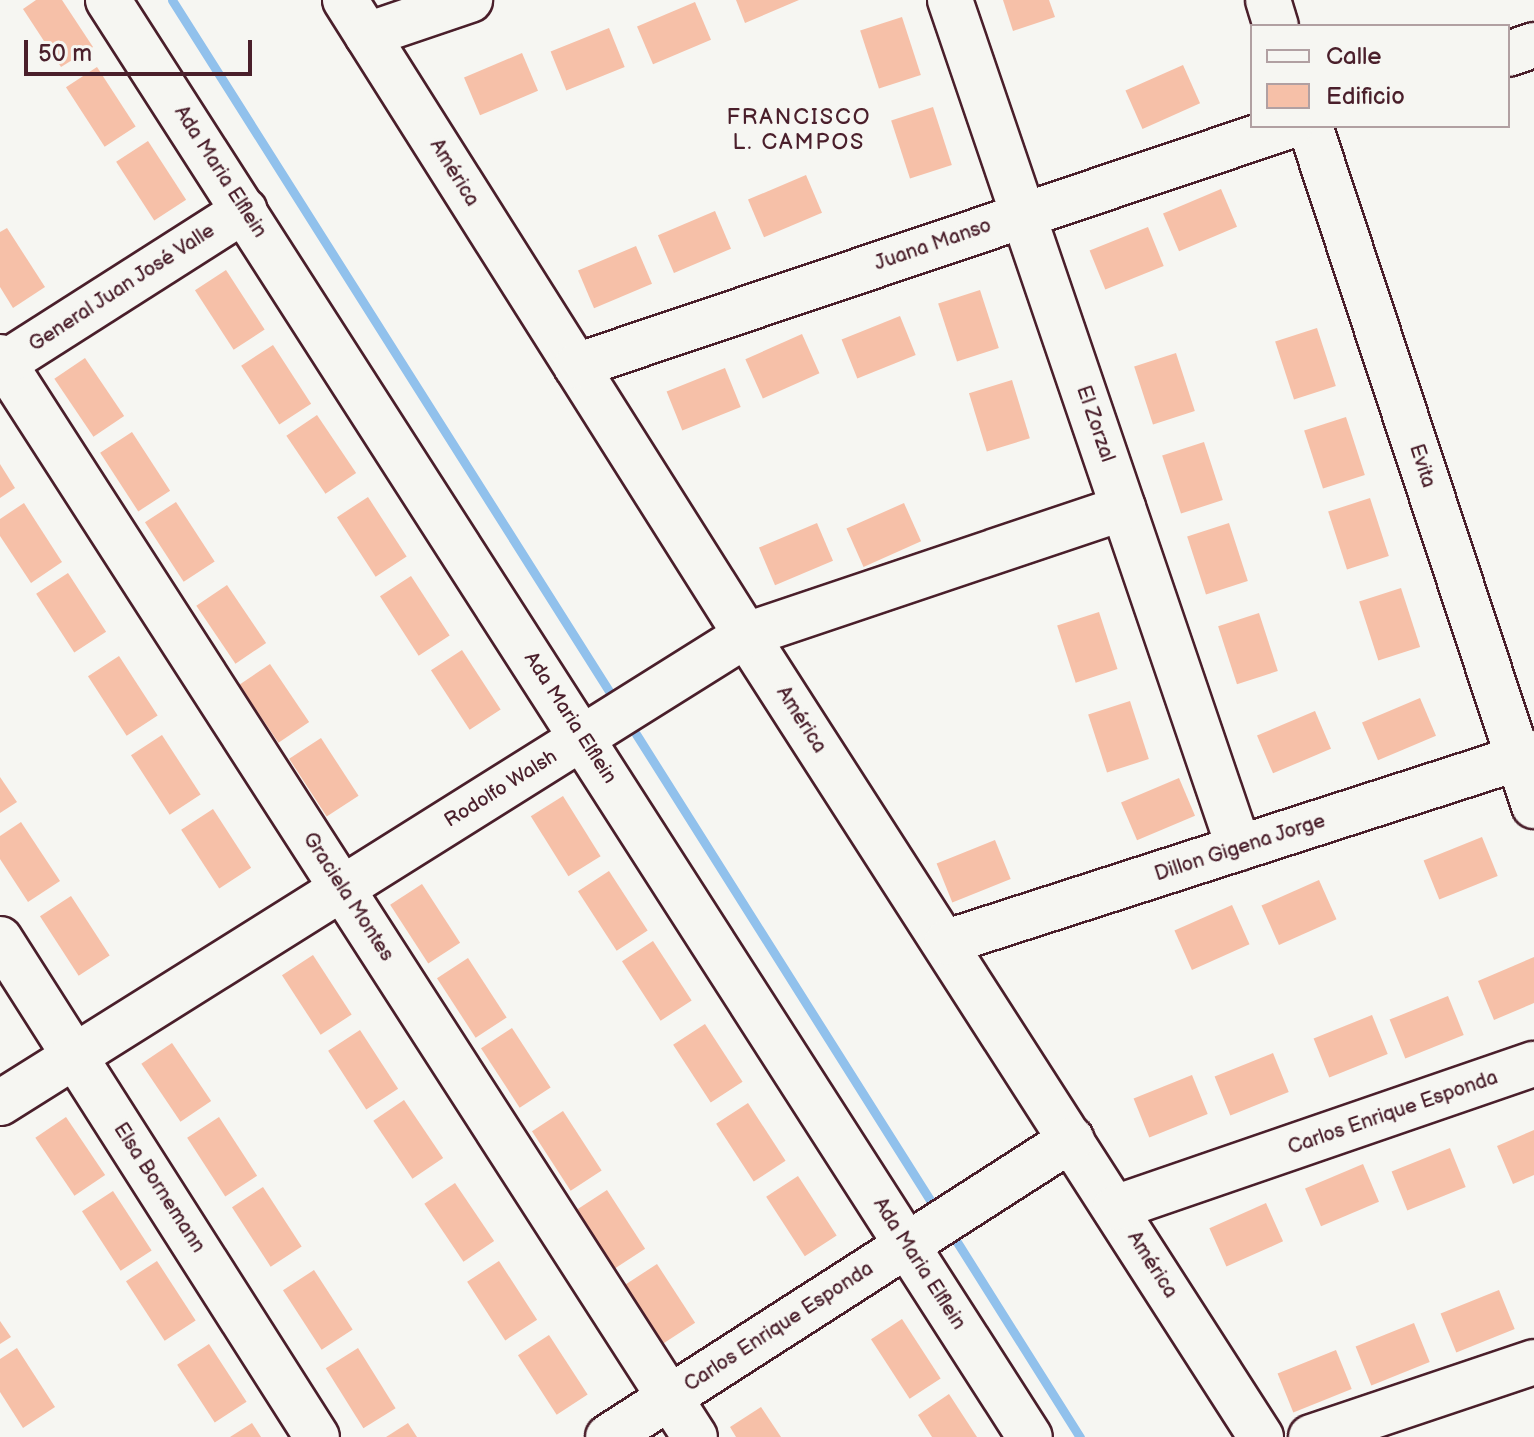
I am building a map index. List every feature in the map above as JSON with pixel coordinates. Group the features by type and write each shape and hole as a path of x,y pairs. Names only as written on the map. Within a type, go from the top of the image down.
{"street":[{"name":"Ada Maria Elflein","path":"108,0 1030,1437"},
{"path":"356,18 470,0"},
{"name":"El Zorzal","path":"950,0 1239,848"},
{"path":"1268,0 1275,24"},
{"name":"América","path":"356,18 746,635 947,942 1261,1437"},
{"path":"1510,53 1534,45"},
{"name":"Juana Manso","path":"576,366 1284,128"},
{"name":"Evita","path":"1311,128 1526,756 1534,806"},
{"name":"General Juan José Valle","path":"1,362 245,210"},
{"name":"Graciela Montes","path":"1,362 695,1437"},
{"name":"Rodolfo Walsh","path":"0,1103 746,635 1123,508"},
{"name":"Dillon Gigena Jorge","path":"947,942 1526,756"},
{"name":"Elsa Bornemann","path":"0,939 317,1437"},
{"name":"Carlos Enrique Esponda","path":"1115,1208 1534,1064"},
{"name":"Carlos Enrique Esponda","path":"608,1437 1072,1139"},
{"path":"1311,1437 1534,1362"}],"building":[{"path":"36,0 62,0 93,47 61,67 23,9"},
{"path":"736,0 799,0 745,23"},
{"path":"1003,0 1049,0 1055,17 1013,31"},
{"path":"695,2 711,40 653,64 637,27"},
{"path":"902,17 921,75 879,89 860,31"},
{"path":"609,28 625,67 566,91 551,52"},
{"path":"522,53 538,91 480,115 464,78"},
{"path":"1183,65 1200,103 1143,129 1125,91"},
{"path":"97,67 136,127 105,147 66,87"},
{"path":"933,107 952,165 910,179 891,121"},
{"path":"148,141 186,200 154,220 116,162"},
{"path":"806,175 822,213 764,237 748,200"},
{"path":"1221,189 1237,227 1179,251 1163,214"},
{"path":"715,211 731,249 674,273 658,235"},
{"path":"1148,227 1164,266 1105,290 1090,251"},
{"path":"7,228 45,287 13,308 0,287 0,232"},
{"path":"636,246 652,284 594,308 578,271"},
{"path":"226,270 265,330 234,350 195,290"},
{"path":"980,290 999,348 957,362 938,304"},
{"path":"900,316 916,355 857,379 842,340"},
{"path":"1317,328 1336,386 1294,400 1275,342"},
{"path":"802,334 819,373 763,399 745,359"},
{"path":"273,345 311,404 279,424 241,366"},
{"path":"1176,353 1195,411 1153,425 1134,367"},
{"path":"85,358 124,416 93,437 54,379"},
{"path":"725,368 741,407 682,431 667,392"},
{"path":"1012,380 1030,438 987,451 969,393"},
{"path":"317,415 356,473 325,494 286,436"},
{"path":"1346,417 1365,475 1323,489 1304,431"},
{"path":"132,432 170,491 138,511 100,453"},
{"path":"1204,442 1223,500 1181,514 1162,456"},
{"path":"0,464 15,488 0,498"},
{"path":"368,497 407,557 376,577 337,517"},
{"path":"1370,498 1389,556 1347,570 1328,512"},
{"path":"176,502 215,562 184,582 145,522"},
{"path":"24,503 62,562 31,583 0,536 0,519"},
{"path":"904,503 921,541 864,567 846,529"},
{"path":"817,523 833,561 775,585 759,548"},
{"path":"1229,523 1248,581 1206,595 1187,537"},
{"path":"68,573 106,632 74,652 36,594"},
{"path":"411,576 450,636 419,656 380,596"},
{"path":"227,585 266,643 235,664 196,606"},
{"path":"1401,588 1420,647 1378,661 1359,602"},
{"path":"1099,612 1118,669 1076,683 1057,626"},
{"path":"1259,613 1278,671 1237,684 1218,626"},
{"path":"462,650 501,710 470,730 431,670"},
{"path":"119,656 158,716 127,736 88,676"},
{"path":"270,664 309,722 278,743 239,685"},
{"path":"1420,698 1436,736 1378,760 1362,723"},
{"path":"1130,701 1149,759 1107,773 1088,715"},
{"path":"1315,711 1331,749 1273,773 1257,736"},
{"path":"162,735 201,795 170,815 131,755"},
{"path":"321,738 359,796 327,817 289,759"},
{"path":"0,777 17,802 0,813"},
{"path":"1179,778 1195,816 1137,840 1121,803"},
{"path":"563,796 601,856 568,876 531,816"},
{"path":"213,809 251,868 219,888 181,830"},
{"path":"21,822 60,881 28,902 0,859 0,836"},
{"path":"1482,837 1498,876 1439,900 1424,861"},
{"path":"995,840 1011,879 952,903 937,864"},
{"path":"609,871 648,931 617,951 578,891"},
{"path":"1319,880 1336,919 1279,945 1261,906"},
{"path":"422,884 460,943 428,963 390,905"},
{"path":"71,896 110,956 79,976 40,916"},
{"path":"1232,905 1249,944 1192,970 1174,931"},
{"path":"653,941 692,1001 661,1021 622,961"},
{"path":"313,955 352,1015 321,1035 282,975"},
{"path":"1534,957 1534,1003 1494,1020 1478,981"},
{"path":"468,958 507,1018 476,1038 437,978"},
{"path":"1448,996 1464,1035 1405,1059 1390,1020"},
{"path":"1372,1015 1388,1054 1329,1078 1314,1039"},
{"path":"705,1024 743,1082 711,1103 673,1045"},
{"path":"512,1028 551,1088 520,1108 481,1048"},
{"path":"360,1030 398,1089 366,1109 328,1051"},
{"path":"172,1043 211,1101 180,1122 141,1064"},
{"path":"1273,1053 1289,1092 1230,1116 1215,1077"},
{"path":"1192,1075 1208,1114 1149,1138 1134,1099"},
{"path":"404,1100 443,1158 412,1179 373,1121"},
{"path":"748,1103 786,1161 754,1182 716,1124"},
{"path":"563,1111 602,1171 571,1191 532,1131"},
{"path":"66,1117 105,1175 74,1196 35,1138"},
{"path":"219,1117 257,1176 225,1196 187,1138"},
{"path":"1534,1130 1534,1175 1513,1184 1497,1146"},
{"path":"1450,1148 1466,1187 1407,1211 1392,1172"},
{"path":"1363,1164 1379,1202 1321,1226 1305,1189"},
{"path":"798,1176 837,1236 805,1256 766,1197"},
{"path":"455,1183 494,1241 463,1262 424,1204"},
{"path":"263,1187 302,1247 271,1267 232,1207"},
{"path":"607,1190 645,1249 613,1269 575,1211"},
{"path":"113,1191 152,1251 121,1271 82,1211"},
{"path":"1266,1203 1283,1241 1226,1267 1209,1228"},
{"path":"157,1261 196,1321 165,1341 126,1281"},
{"path":"499,1261 537,1320 505,1340 467,1282"},
{"path":"657,1264 695,1323 663,1343 625,1285"},
{"path":"314,1270 353,1330 322,1350 283,1290"},
{"path":"1499,1290 1515,1329 1456,1353 1441,1314"},
{"path":"902,1319 941,1379 910,1399 871,1339"},
{"path":"0,1321 11,1337 0,1344"},
{"path":"1414,1323 1430,1362 1371,1386 1356,1347"},
{"path":"549,1335 588,1395 557,1415 518,1355"},
{"path":"209,1344 247,1402 215,1423 177,1365"},
{"path":"17,1348 55,1407 23,1428 0,1392 0,1359"},
{"path":"358,1348 396,1408 363,1428 326,1368"},
{"path":"1336,1350 1352,1389 1293,1413 1278,1374"},
{"path":"949,1394 977,1437 932,1437 918,1415"},
{"path":"761,1407 781,1437 736,1437 730,1427"},
{"path":"252,1423 261,1437 230,1437"},
{"path":"408,1423 417,1437 386,1437"}],"waterway":[{"path":"172,0 609,691"},
{"path":"636,734 930,1200"},
{"path":"957,1242 1080,1437"}],"district":[{"name":"FRANCISCO L. CAMPOS","path":"799,130"}]}
